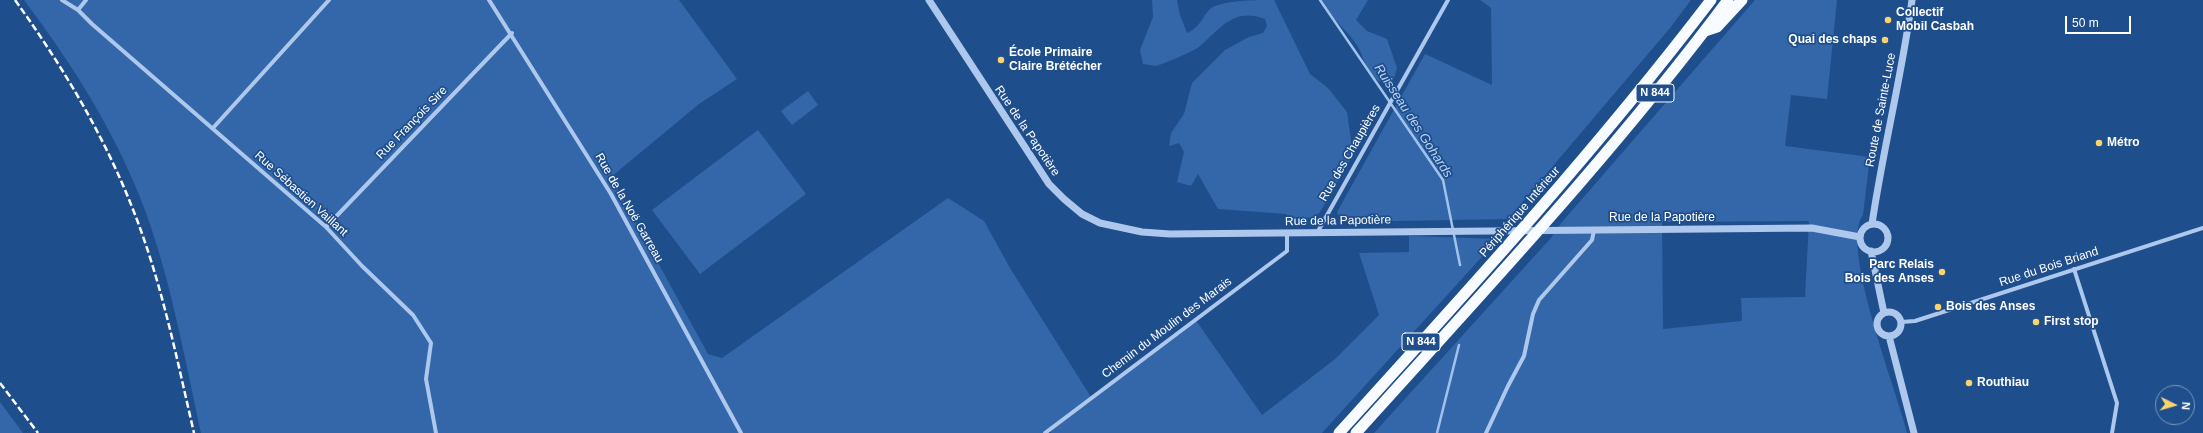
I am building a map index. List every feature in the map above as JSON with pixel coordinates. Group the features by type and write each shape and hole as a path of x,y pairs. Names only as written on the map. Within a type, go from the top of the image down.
{"highway":[{"name":"Périphérique Intérieur","path":"1339,433 1537,212 1648,82 1711,0"},
{"name":"N 844","path":"1356,433 1552,216 1604,155 1728,0"},
{"path":"1704,31 1717,27 1742,0"}],"street":[{"name":"Rue Sébastien Vaillant","path":"62,0 78,10 326,227 362,266 413,315 426,332 431,343 426,378 436,433"},
{"path":"78,10 86,0"},
{"path":"212,128 329,0"},
{"name":"Rue de la Noë Garreau","path":"489,0 512,34 548,95 612,194 741,433"},
{"name":"Rue de la Papotière","path":"929,0 1049,184 1082,214 1100,222 1142,232 1316,233 1812,228 1860,237"},
{"name":"Rue des Chaupières","path":"1316,233 1448,0"},
{"name":"Route de Sainte-Luce","path":"1872,224 1885,140 1906,41 1912,0"},
{"name":"Rue François Sire","path":"326,227 512,34"},
{"path":"1872,224 1878,224 1884,228 1889,238 1887,245 1882,250 1871,251 1862,245 1860,237 1863,229 1872,224"},
{"name":"Rue du Bois Briand","path":"1901,322 1915,321 2203,228"},
{"path":"1486,433 1524,356 1533,314 1539,300 1592,240 1594,230"},
{"name":"Chemin du Moulin des Marais","path":"1045,433 1287,251 1287,233"},
{"path":"1871,251 1884,313"},
{"path":"2074,269 2117,403 2112,433"},
{"path":"1884,313 1895,314 1901,322 1900,330 1889,336"},
{"path":"1884,313 1879,318 1877,326 1880,332 1889,336"},
{"path":"1889,336 1914,433"}],"shaded area":[{"path":"24,0 679,0 737,79 699,104 611,177 708,354 722,358 948,198 984,221 1010,268 1091,397 1195,319 1262,415 1334,360 1379,315 1359,253 1409,252 1409,236 1498,239 1322,433 1051,433 1051,429 1045,433 201,433 179,329 166,277 140,196 112,137 80,80"},
{"path":"1152,0 1177,0 1180,15 1187,33 1199,24 1213,7 1226,3 1251,0 1274,0 1310,74 1328,88 1347,112 1353,155 1320,212 1313,218 1288,217 1286,214 1218,209 1198,174 1191,186 1177,182 1184,152 1179,143 1169,146 1171,133 1184,114 1192,83 1225,50 1249,37 1263,33 1267,26 1265,19 1254,16 1236,18 1221,27 1199,47 1191,52 1156,66 1143,64 1140,50 1153,17"},
{"path":"1319,0 1368,0 1356,20 1367,31 1387,39 1397,68 1393,82 1382,82 1372,76 1354,41"},
{"path":"1480,0 1691,0 1670,28 1508,219 1342,222 1337,212 1425,54 1492,85 1491,8"},
{"path":"1755,0 1837,0 1827,99 1791,95 1785,146 1870,157 1863,215 1858,232 1858,257 1873,321 1907,433 1374,433 1550,239 1562,222","holes":["1809,221 1805,297 1741,298 1742,321 1663,329 1662,222"]},
{"path":"808,91 818,105 792,125 781,111"},
{"path":"758,130 806,194 700,274 652,210"},
{"path":"0,402 23,433 0,433"}],"waterway":[{"name":"Ruisseau des Gohards","path":"1320,0 1443,180 1460,265"},
{"name":"Ruisseau des Gohards","path":"1437,433 1459,345"}],"railway":[{"path":"15,0 69,81 101,138 128,197 149,253 156,278 170,329 194,433"},
{"path":"0,383 38,433"}],"place":[{"name":"Collectif Mobil Casbah","path":"1888,20"},
{"name":"Quai des chaps","path":"1885,40"},
{"name":"École Primaire Claire Brétécher","path":"1001,60"},
{"name":"Métro","path":"2099,143"},
{"name":"Parc Relais Bois des Anses","path":"1942,272"},
{"name":"Bois des Anses","path":"1938,307"},
{"name":"First stop","path":"2036,322"},
{"name":"Routhiau","path":"1969,383"}]}
